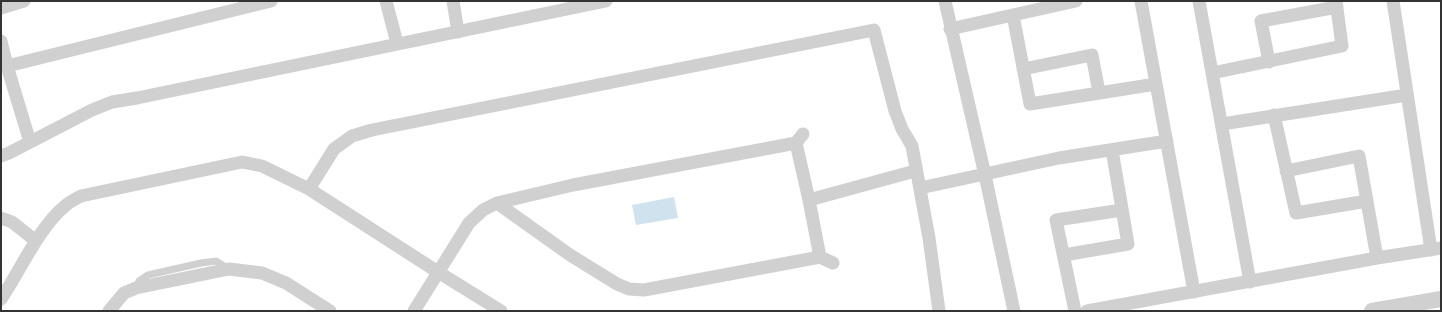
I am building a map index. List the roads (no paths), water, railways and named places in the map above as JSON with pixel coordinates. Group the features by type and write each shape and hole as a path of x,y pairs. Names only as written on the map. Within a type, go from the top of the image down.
{"street":[{"path":"1,8 24,1"},
{"path":"7,66 271,1"},
{"path":"386,1 397,43"},
{"path":"453,1 458,32"},
{"path":"1,156 92,110 112,102 606,1"},
{"path":"945,1 950,29 1014,311"},
{"path":"950,29 1076,1"},
{"path":"1141,1 1194,292"},
{"path":"1199,1 1250,282"},
{"path":"1087,311 1377,258 1436,249 1407,95 1393,1"},
{"path":"1212,74 1269,62 1342,46 1336,4 1261,21 1269,62"},
{"path":"1013,15 1030,104 1156,84"},
{"path":"309,189 334,149 352,136 372,130 874,30 895,111 902,129 912,146 939,311"},
{"path":"1,41 30,142"},
{"path":"1023,69 1092,55 1098,92"},
{"path":"1222,124 1407,95"},
{"path":"1274,115 1296,213 1367,201"},
{"path":"414,311 469,223 483,210 497,203 573,185 799,139 820,256"},
{"path":"920,188 1059,158 1166,141"},
{"path":"1064,255 1128,244 1112,150"},
{"path":"1286,171 1359,156 1377,258"},
{"path":"1,299 6,282 56,214 66,205 81,196 242,162 262,166 309,189 501,311"},
{"path":"809,200 916,171"},
{"path":"497,203 570,255 617,284 629,289 644,290 820,256 833,263"},
{"path":"1075,311 1056,220 1122,210"},
{"path":"1,218 12,222 36,241"},
{"path":"109,311 124,293 136,288 229,269 262,273 286,283 330,311"},
{"path":"1372,311 1441,299"}],"water":[{"path":"674,197 678,218 636,225 632,205"}]}
